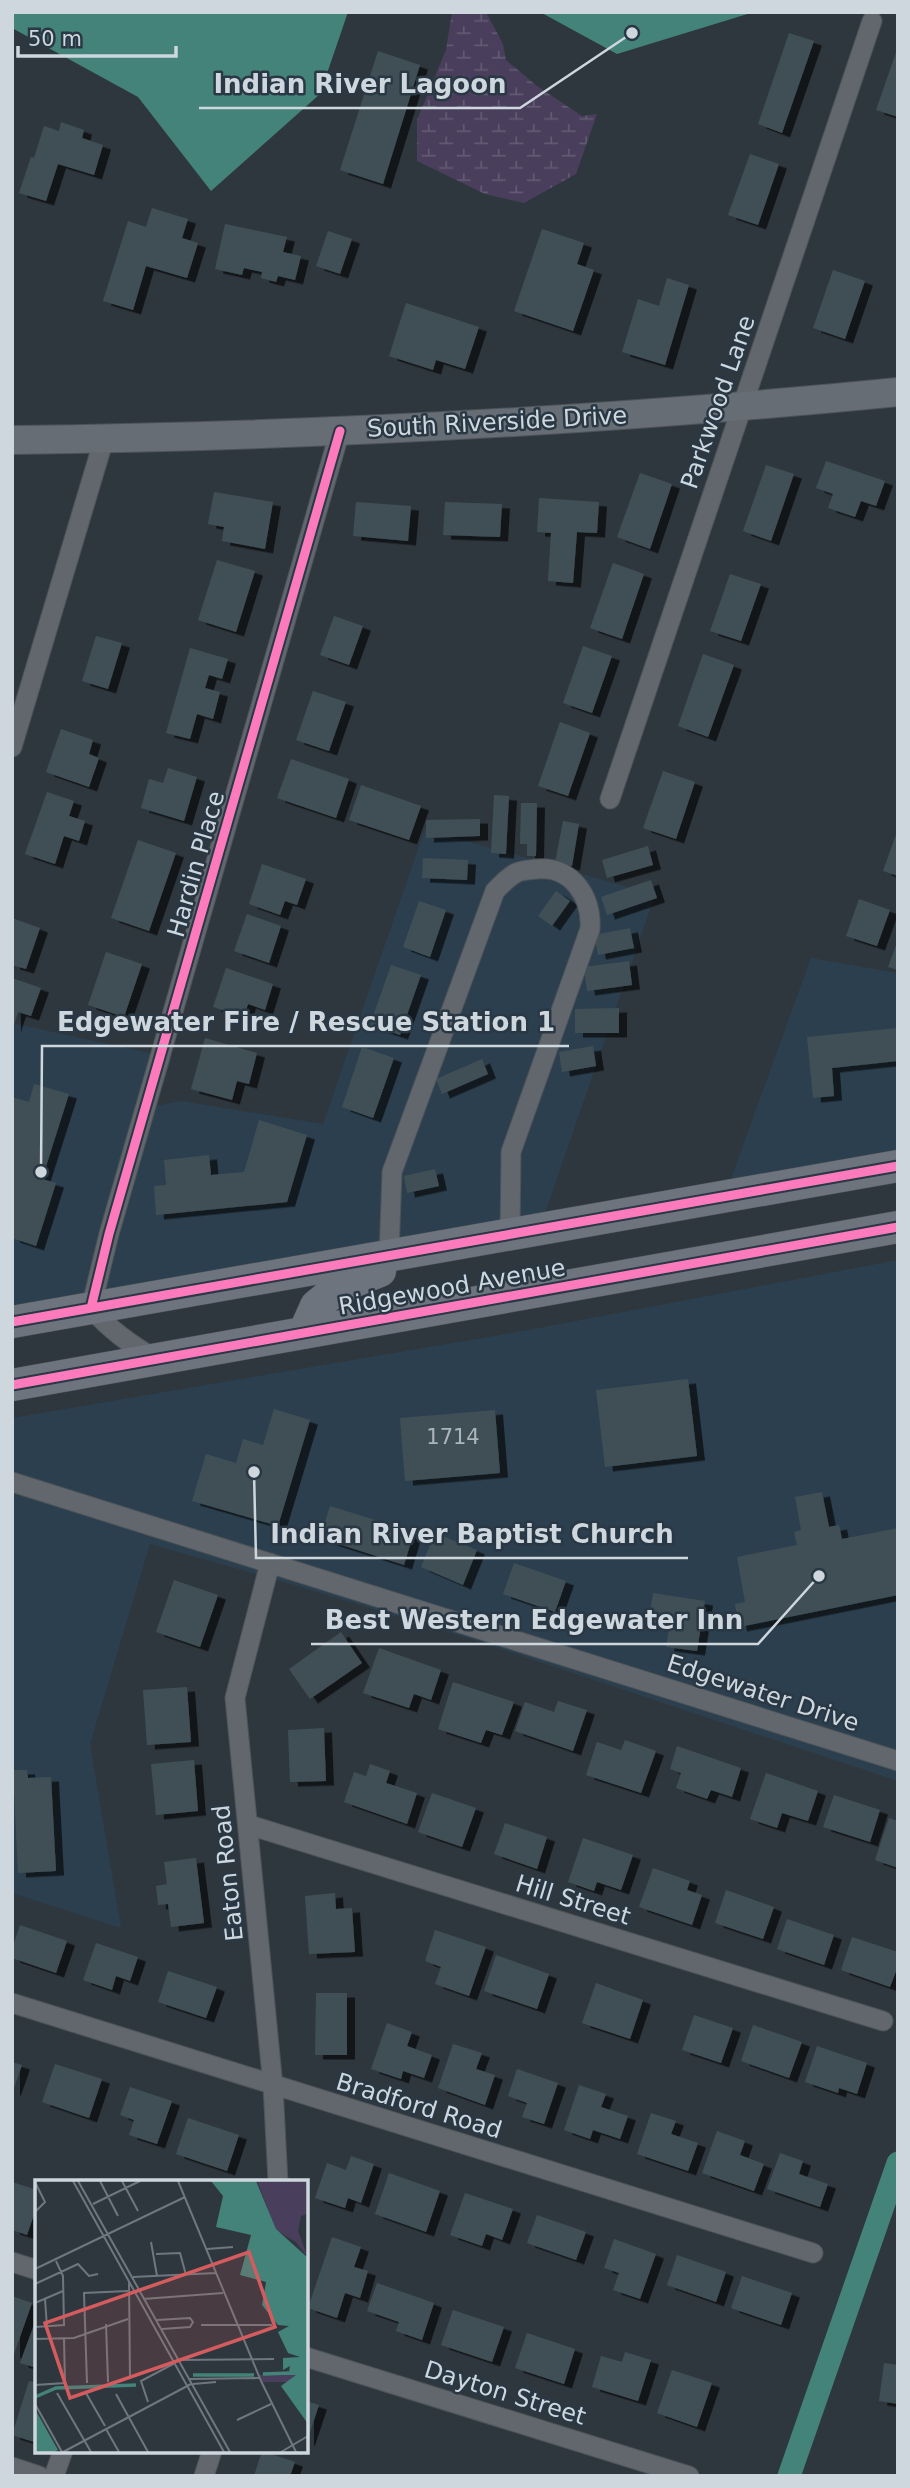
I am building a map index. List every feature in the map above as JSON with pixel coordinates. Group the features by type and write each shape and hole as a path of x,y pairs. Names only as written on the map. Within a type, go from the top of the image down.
{"main road":[{"name":"Ridgewood Avenue","path":"12,1322 898,1166"},
{"name":"Ridgewood Avenue","path":"12,1385 898,1227"},
{"path":"304,1333 316,1306 338,1288 432,1248"}],"street":[{"name":"Parkwood Lane","path":"610,799 872,21"},
{"name":"South Riverside Drive","path":"12,440 340,431 741,408 898,393"},
{"name":"Hardin Place","path":"92,1308 106,1246 340,431"},
{"path":"12,747 104,439"},
{"path":"389,1256 391,1172 495,891 517,872 550,868 571,878 583,892 591,915 590,929 511,1152 510,1234"},
{"path":"92,1308 104,1323 124,1340 155,1359"},
{"name":"Edgewater Drive","path":"12,1482 898,1761"},
{"name":"Eaton Road","path":"270,1563 235,1698 273,2086 278,2180"},
{"name":"Hill Street","path":"248,1825 883,2021"},
{"name":"Bradford Road","path":"12,2003 813,2253"},
{"path":"12,2262 35,2269"},
{"name":"Dayton Street","path":"308,2358 689,2476"},
{"path":"54,2476 62,2453"},
{"path":"204,2476 211,2453"},
{"path":"12,2467 39,2476"}],"shaded area":[{"path":"12,12 348,12 320,94 211,191 138,97 12,28"},
{"path":"540,12 754,12 617,54"},
{"path":"425,829 655,895 544,1216 12,1307 12,1023 172,1058 156,1106 181,1101 323,1124"},
{"path":"811,958 898,973 898,1154 729,1184"},
{"path":"898,1260 898,1781 474,1640 150,1544 90,1744 121,1928 12,1893 12,1418 523,1331"}],"green space":[{"path":"452,12 486,12 503,44 506,60 537,86 582,116 597,114 576,174 524,203 485,194 417,161 417,120 446,50"}],"building":[{"path":"789,33 814,41 782,133 758,124"},
{"path":"898,47 898,117 876,110"},
{"path":"378,51 420,65 383,184 340,170"},
{"path":"61,122 84,130 82,138 103,145 94,175 58,164 46,201 19,193 44,126 59,131"},
{"path":"750,154 779,164 758,225 728,215"},
{"path":"152,208 188,219 182,238 198,243 187,278 146,266 133,310 103,301 128,221 146,227"},
{"path":"225,224 287,237 283,252 301,256 295,280 278,276 276,282 261,278 262,272 244,268 242,275 215,269"},
{"path":"542,229 584,243 577,264 594,270 573,331 514,311"},
{"path":"328,231 352,239 340,274 316,266"},
{"path":"833,270 865,281 845,339 813,328"},
{"path":"667,278 689,285 665,365 622,352 638,299 659,306"},
{"path":"406,303 479,327 465,369 436,360 433,370 389,356"},
{"path":"826,461 885,481 876,506 861,501 855,517 828,508 833,494 816,488"},
{"path":"766,465 794,474 771,541 743,531"},
{"path":"640,473 672,484 650,549 617,537"},
{"path":"214,492 273,502 265,549 222,541 224,527 208,524"},
{"path":"539,498 599,502 597,533 577,532 573,583 548,581 551,533 537,532"},
{"path":"356,502 411,506 408,541 353,536"},
{"path":"445,502 502,504 500,537 443,535"},
{"path":"217,560 255,571 236,632 198,620"},
{"path":"613,563 644,574 622,639 590,628"},
{"path":"730,574 761,584 741,641 710,631"},
{"path":"334,616 363,626 349,665 320,655"},
{"path":"96,636 122,643 108,689 82,681"},
{"path":"583,646 612,656 592,713 563,703"},
{"path":"190,648 228,659 222,679 209,675 205,688 220,692 213,719 197,714 190,739 166,733"},
{"path":"703,654 734,665 708,737 678,726"},
{"path":"313,691 346,702 329,751 296,740"},
{"path":"560,722 590,733 568,796 538,786"},
{"path":"61,729 93,740 89,754 99,758 89,787 46,772"},
{"path":"291,759 349,779 336,818 277,798"},
{"path":"168,768 197,777 184,821 141,808 149,779 163,783"},
{"path":"663,771 695,782 676,839 643,828"},
{"path":"361,785 421,806 409,840 349,820"},
{"path":"47,792 74,801 69,816 85,821 79,841 64,836 55,864 25,854"},
{"path":"494,795 509,796 506,854 491,853"},
{"path":"521,803 537,803 536,856 527,856 527,844 520,844"},
{"path":"480,819 480,836 426,838 426,820"},
{"path":"563,821 579,824 572,866 555,863"},
{"path":"898,829 898,876 883,871"},
{"path":"138,840 176,853 149,931 111,918"},
{"path":"648,846 653,865 607,878 602,860"},
{"path":"423,858 468,860 467,880 422,878"},
{"path":"262,864 306,879 297,905 285,901 280,915 249,904"},
{"path":"651,880 657,898 607,915 601,897"},
{"path":"556,891 570,901 552,926 538,916"},
{"path":"859,899 890,910 877,946 846,936"},
{"path":"419,901 446,910 430,957 403,947"},
{"path":"247,914 281,926 269,963 234,951"},
{"path":"12,918 40,928 26,969 12,965"},
{"path":"630,928 634,948 598,955 594,935"},
{"path":"898,940 898,970 888,967"},
{"path":"106,952 142,964 124,1017 88,1005"},
{"path":"629,961 632,985 587,991 584,967"},
{"path":"391,965 421,975 400,1035 370,1025"},
{"path":"226,968 273,984 265,1010 248,1004 244,1017 213,1007"},
{"path":"12,978 41,988 31,1016 18,1012 13,1028"},
{"path":"619,1008 619,1033 575,1033 575,1009"},
{"path":"898,1028 898,1061 832,1068 834,1096 813,1098 807,1037"},
{"path":"205,1038 257,1053 249,1084 237,1081 232,1100 191,1089"},
{"path":"593,1046 596,1066 562,1072 559,1052"},
{"path":"362,1047 394,1058 373,1118 342,1107"},
{"path":"482,1059 488,1074 442,1094 436,1079"},
{"path":"34,1084 69,1094 42,1179 56,1183 36,1246 12,1238 12,1097 29,1102"},
{"path":"259,1120 307,1135 287,1202 156,1215 154,1186 166,1185 164,1160 209,1155 211,1175 244,1172"},
{"path":"435,1169 439,1186 407,1193 404,1176"},
{"path":"688,1379 697,1456 605,1467 596,1390"},
{"path":"274,1409 310,1420 278,1526 192,1501 206,1454 236,1463 243,1439 263,1445"},
{"path":"495,1410 500,1473 405,1481 400,1418"},
{"path":"822,1492 829,1527 839,1525 842,1539 898,1528 898,1595 739,1627 735,1604 745,1602 737,1557 797,1545 794,1532 801,1530 795,1497"},
{"path":"330,1506 414,1532 404,1565 320,1538"},
{"path":"435,1533 477,1550 463,1585 421,1567"},
{"path":"514,1563 566,1581 555,1612 503,1594"},
{"path":"174,1580 218,1595 200,1647 156,1632"},
{"path":"653,1593 705,1601 697,1651 666,1647 669,1628 648,1624"},
{"path":"341,1632 362,1663 310,1699 289,1669"},
{"path":"379,1648 441,1670 431,1700 414,1694 409,1708 363,1693"},
{"path":"453,1682 514,1702 502,1735 486,1730 481,1743 438,1729"},
{"path":"187,1687 191,1742 147,1745 143,1690"},
{"path":"558,1701 587,1710 573,1751 515,1731 525,1702 554,1712"},
{"path":"324,1728 326,1781 290,1782 288,1730"},
{"path":"625,1740 656,1751 641,1793 586,1775 597,1742 621,1750"},
{"path":"677,1746 741,1768 732,1797 711,1790 707,1799 676,1788 681,1773 670,1769"},
{"path":"194,1760 198,1811 156,1815 151,1764"},
{"path":"370,1764 390,1771 386,1783 417,1793 407,1824 344,1802 354,1772 366,1776"},
{"path":"13,1770 27,1770 28,1778 51,1777 56,1871 18,1873"},
{"path":"766,1773 818,1791 808,1821 782,1813 777,1828 750,1819"},
{"path":"432,1793 476,1808 462,1847 418,1832"},
{"path":"834,1795 880,1810 870,1842 823,1827"},
{"path":"889,1818 898,1821 898,1868 875,1860"},
{"path":"505,1823 547,1837 537,1869 494,1854"},
{"path":"583,1838 633,1855 621,1890 597,1882 594,1891 568,1882"},
{"path":"196,1858 204,1923 171,1927 168,1904 158,1905 156,1886 167,1884 164,1862"},
{"path":"653,1868 690,1881 687,1890 702,1895 692,1925 639,1907"},
{"path":"726,1890 774,1907 763,1939 715,1923"},
{"path":"335,1893 336,1909 352,1908 355,1952 309,1954 305,1896"},
{"path":"787,1919 834,1935 824,1965 777,1949"},
{"path":"20,1925 67,1941 56,1973 12,1958 12,1949"},
{"path":"435,1930 486,1947 469,1996 435,1984 441,1967 425,1961"},
{"path":"852,1937 898,1952 898,1966 890,1987 841,1970"},
{"path":"96,1943 138,1957 130,1981 116,1976 112,1990 83,1980"},
{"path":"496,1955 549,1974 537,2009 484,1991"},
{"path":"168,1971 217,1987 206,2018 158,2002"},
{"path":"596,1983 643,2000 630,2039 582,2023"},
{"path":"316,1993 347,1993 347,2055 315,2055"},
{"path":"694,2015 733,2028 721,2063 682,2050"},
{"path":"387,2023 412,2032 407,2046 432,2055 424,2078 403,2071 401,2079 371,2069"},
{"path":"753,2025 802,2042 789,2078 741,2061"},
{"path":"453,2044 482,2053 476,2069 495,2075 485,2105 438,2088"},
{"path":"817,2046 867,2063 857,2094 839,2088 838,2093 805,2082"},
{"path":"12,2062 22,2065 13,2091 12,2091"},
{"path":"55,2064 102,2079 89,2118 42,2102"},
{"path":"517,2069 558,2083 544,2124 522,2117 527,2103 508,2096"},
{"path":"579,2085 606,2094 601,2107 628,2116 620,2139 593,2130 590,2139 564,2130"},
{"path":"130,2087 172,2101 157,2144 129,2135 134,2120 120,2115"},
{"path":"651,2113 676,2121 671,2134 698,2143 688,2171 637,2154"},
{"path":"188,2118 239,2135 227,2171 176,2154"},
{"path":"717,2131 745,2141 740,2155 764,2164 754,2191 702,2173"},
{"path":"780,2153 803,2161 799,2174 828,2184 820,2207 767,2189"},
{"path":"351,2156 374,2164 361,2203 348,2198 345,2208 315,2198 327,2163 346,2170"},
{"path":"389,2173 440,2191 426,2232 375,2214"},
{"path":"12,2182 35,2189 35,2212 27,2235 12,2230"},
{"path":"465,2193 513,2209 502,2240 486,2234 482,2246 450,2235"},
{"path":"537,2215 586,2232 576,2260 527,2243"},
{"path":"332,2237 361,2247 354,2267 368,2271 360,2298 345,2293 337,2318 308,2308"},
{"path":"614,2239 656,2254 640,2299 613,2290 619,2273 604,2268"},
{"path":"677,2255 726,2272 716,2302 667,2285"},
{"path":"742,2276 792,2293 781,2325 731,2308"},
{"path":"377,2283 434,2303 422,2340 396,2331 399,2322 367,2311"},
{"path":"12,2296 32,2303 14,2354 12,2353"},
{"path":"453,2310 504,2327 492,2362 441,2345"},
{"path":"35,2322 35,2367 20,2363"},
{"path":"527,2333 575,2349 564,2384 515,2368"},
{"path":"625,2352 651,2360 638,2401 592,2387 601,2356 622,2362"},
{"path":"884,2363 898,2365 898,2404 879,2401"},
{"path":"672,2370 712,2383 697,2427 657,2413"},
{"path":"29,2381 35,2382 35,2442 12,2435"},
{"path":"308,2402 319,2405 308,2438"},
{"path":"261,2453 295,2462 290,2476 254,2476"}],"waterway":[{"path":"789,2476 898,2163"}],"cycle path":[{"path":"91,1308 109,1234 340,431"},
{"path":"12,1322 898,1166"},
{"path":"12,1385 898,1227"}],"place":[{"name":"Indian River Lagoon","path":"632,33"},
{"name":"Edgewater Fire / Rescue Station 1","path":"41,1172"},
{"name":"Indian River Baptist Church","path":"254,1472"},
{"name":"Best Western Edgewater Inn","path":"819,1576"}]}
